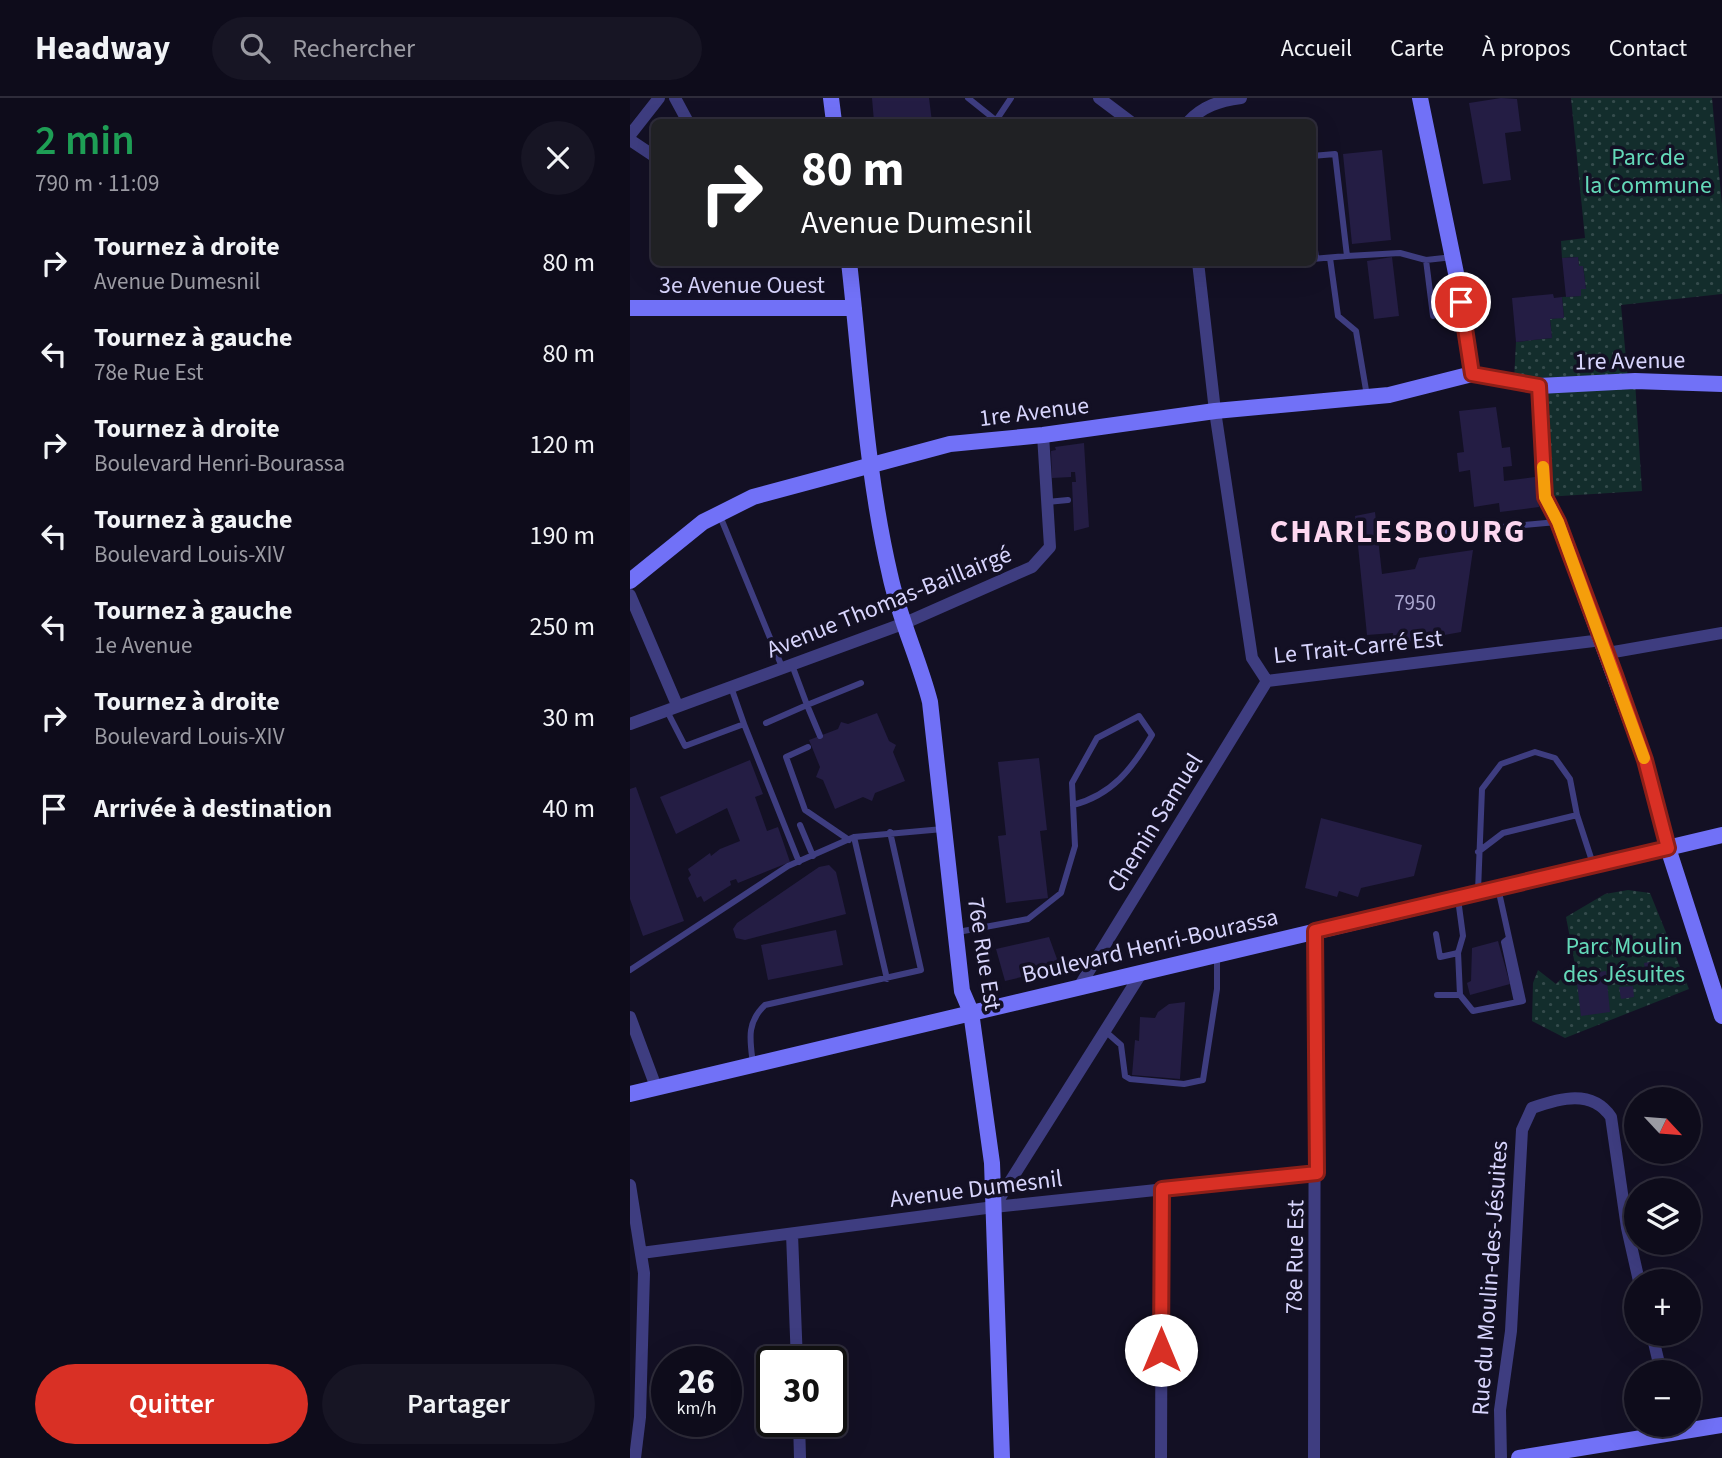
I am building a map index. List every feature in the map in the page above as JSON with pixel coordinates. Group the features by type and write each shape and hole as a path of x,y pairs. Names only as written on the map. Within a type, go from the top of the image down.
{"street":[{"path":"651,154 630,137 659,98"},
{"path":"675,98 686,119"},
{"path":"831,98 834,119"},
{"path":"1099,98 1127,119"},
{"path":"1191,119 1219,99 1241,98"},
{"path":"1420,98 1453,257 1472,374"},
{"name":"76e Rue Est","path":"849,266 870,465 890,577 920,662 930,702 962,991 971,1012 992,1163 1002,1458"},
{"name":"Le Trait-Carré Est","path":"1198,266 1215,411 1252,658 1267,681 1722,633"},
{"name":"3e Avenue Ouest","path":"630,308 854,308"},
{"name":"1re Avenue","path":"630,581 703,522 754,497 950,444 1043,435 1215,411 1388,395 1472,374 1539,386 1635,380 1722,384"},
{"path":"1539,386 1545,497 1558,522 1645,760 1668,848 1722,1016"},
{"name":"Avenue Thomas-Baillairgé","path":"630,724 730,685 905,623 1032,567 1051,547 1043,435"},
{"path":"630,595 671,707"},
{"name":"Chemin Samuel","path":"1079,987 1267,681"},
{"name":"Boulevard Henri-Bourassa","path":"630,1094 1722,835"},
{"name":"78e Rue Est","path":"1314,1458 1317,1173 1315,931"},
{"path":"994,1207 1142,972"},
{"path":"630,1017 656,1087"},
{"name":"Rue du Moulin-des-Jésuites","path":"1501,1458 1500,1410 1511,1331 1522,1130 1532,1108 1581,1097 1604,1106 1611,1117 1627,1228 1637,1269"},
{"name":"Avenue Dumesnil","path":"637,1246 792,1234 994,1207 1317,1173"},
{"path":"630,1185 637,1246 644,1273 640,1417 635,1458"},
{"path":"1161,1458 1162,1189"},
{"path":"792,1234 796,1346"},
{"path":"1701,1426 1722,1425"},
{"path":"799,1437 800,1458"},
{"path":"1519,1458 1624,1437"}],"lane":[{"path":"968,98 992,119"},
{"path":"998,119 1011,98"},
{"path":"1316,156 1335,154 1347,256"},
{"path":"1316,259 1400,253 1426,260 1453,257"},
{"path":"1330,258 1338,316 1356,331 1367,397"},
{"path":"1426,260 1433,316"},
{"path":"1047,502 1068,500"},
{"path":"719,514 820,736"},
{"path":"1448,532 1558,522"},
{"path":"766,723 861,683"},
{"path":"730,685 799,862"},
{"path":"671,707 685,746 744,724"},
{"path":"956,932 1028,919 1061,893 1075,846 1073,804 1072,783 1097,738 1139,716 1152,735 1133,767 1095,799 1073,804"},
{"path":"808,747 786,757 805,810 852,839 887,979"},
{"path":"1478,893 1482,789 1501,764 1535,752 1555,758 1570,779 1577,815 1594,866"},
{"path":"1478,852 1503,833 1577,815"},
{"path":"800,825 813,856"},
{"path":"630,970 799,862 852,839 890,832 943,829"},
{"path":"753,1064 749,1032 755,1014 765,1005 921,971 890,832"},
{"path":"1458,898 1463,936 1458,952 1460,995 1473,1010 1523,1001 1498,888"},
{"path":"1436,934 1440,957 1458,952"},
{"path":"1105,1031 1121,1045 1125,1076 1130,1079 1184,1084 1203,1080 1217,989 1217,954"},
{"path":"1437,995 1460,995"}],"green space":[{"name":"Parc de la Commune","path":"1571,98 1712,98 1722,205 1722,294 1621,305 1628,380 1635,381 1642,491 1545,497 1539,387 1514,380 1516,342 1552,338 1550,319 1564,317 1562,297 1581,296 1581,289 1586,289 1583,266 1579,266 1578,257 1562,258 1561,241 1585,238"},
{"name":"Parc Moulin des Jésuites","path":"1628,890 1650,893 1689,989 1565,1038 1532,1021 1533,983 1538,970 1556,984 1575,965 1566,917 1605,894"}],"building":[{"path":"872,98 929,98 932,119 874,119"},
{"path":"1501,98 1517,99 1521,131 1505,133 1511,180 1483,184 1469,103"},
{"path":"1382,150 1391,240 1352,244 1343,154"},
{"path":"1392,257 1399,316 1374,319 1367,261"},
{"path":"1578,257 1579,266 1583,266 1586,289 1581,289 1581,296 1566,297 1562,258"},
{"path":"1553,294 1554,298 1562,297 1564,318 1550,319 1552,338 1516,342 1512,298"},
{"path":"1496,407 1502,448 1510,447 1512,466 1503,467 1504,481 1535,477 1539,507 1500,512 1499,503 1474,507 1470,470 1459,472 1457,453 1464,452 1459,411"},
{"path":"1084,443 1089,527 1074,531 1072,482 1076,482 1075,472 1071,472 1071,477 1052,478 1051,451 1056,450 1055,447"},
{"path":"1375,512 1382,574 1415,569 1419,558 1473,550 1461,632 1394,644 1393,633 1367,635 1355,516"},
{"path":"877,713 889,741 896,745 893,752 905,781 875,793 872,801 863,797 835,809 823,780 816,777 820,767 809,740 838,729 841,722 848,724"},
{"path":"1039,758 1047,830 1040,831 1048,898 1006,903 998,836 1006,835 998,762"},
{"path":"750,760 763,794 755,797 767,831 778,827 790,862 738,883 736,879 730,881 731,885 704,902 701,896 697,898 688,878 691,875 688,869 710,853 711,856 740,841 727,808 676,834 660,797"},
{"path":"636,787 684,921 643,936 630,899 630,789"},
{"path":"1321,818 1422,845 1414,876 1361,888 1358,897 1339,891 1337,897 1305,888"},
{"path":"829,865 836,872 846,914 745,940 736,938 733,929 737,923 819,867"},
{"path":"836,930 843,965 768,980 761,945"},
{"path":"1049,937 1057,959 1051,970 1005,981 996,949"},
{"path":"1498,941 1510,984 1470,995 1467,983 1471,981 1472,948"},
{"path":"1650,962 1653,973 1646,974 1644,963"},
{"path":"1606,971 1610,1012 1581,1016 1576,975"},
{"path":"1633,986 1634,997 1621,999 1619,987"},
{"path":"1185,1002 1180,1079 1132,1075 1135,1040 1139,1041 1140,1017 1155,1018 1158,1012 1169,1004"}],"slow traffic":[{"path":"1543,467 1545,497 1558,522 1608,653 1644,758"}],"district":[{"name":"CHARLESBOURG","path":"1398,532"}],"route":[{"path":"1161,1350 1162,1189 1317,1173 1315,931 1668,848 1645,760 1558,522 1545,497 1539,386 1472,374 1461,302"}]}
